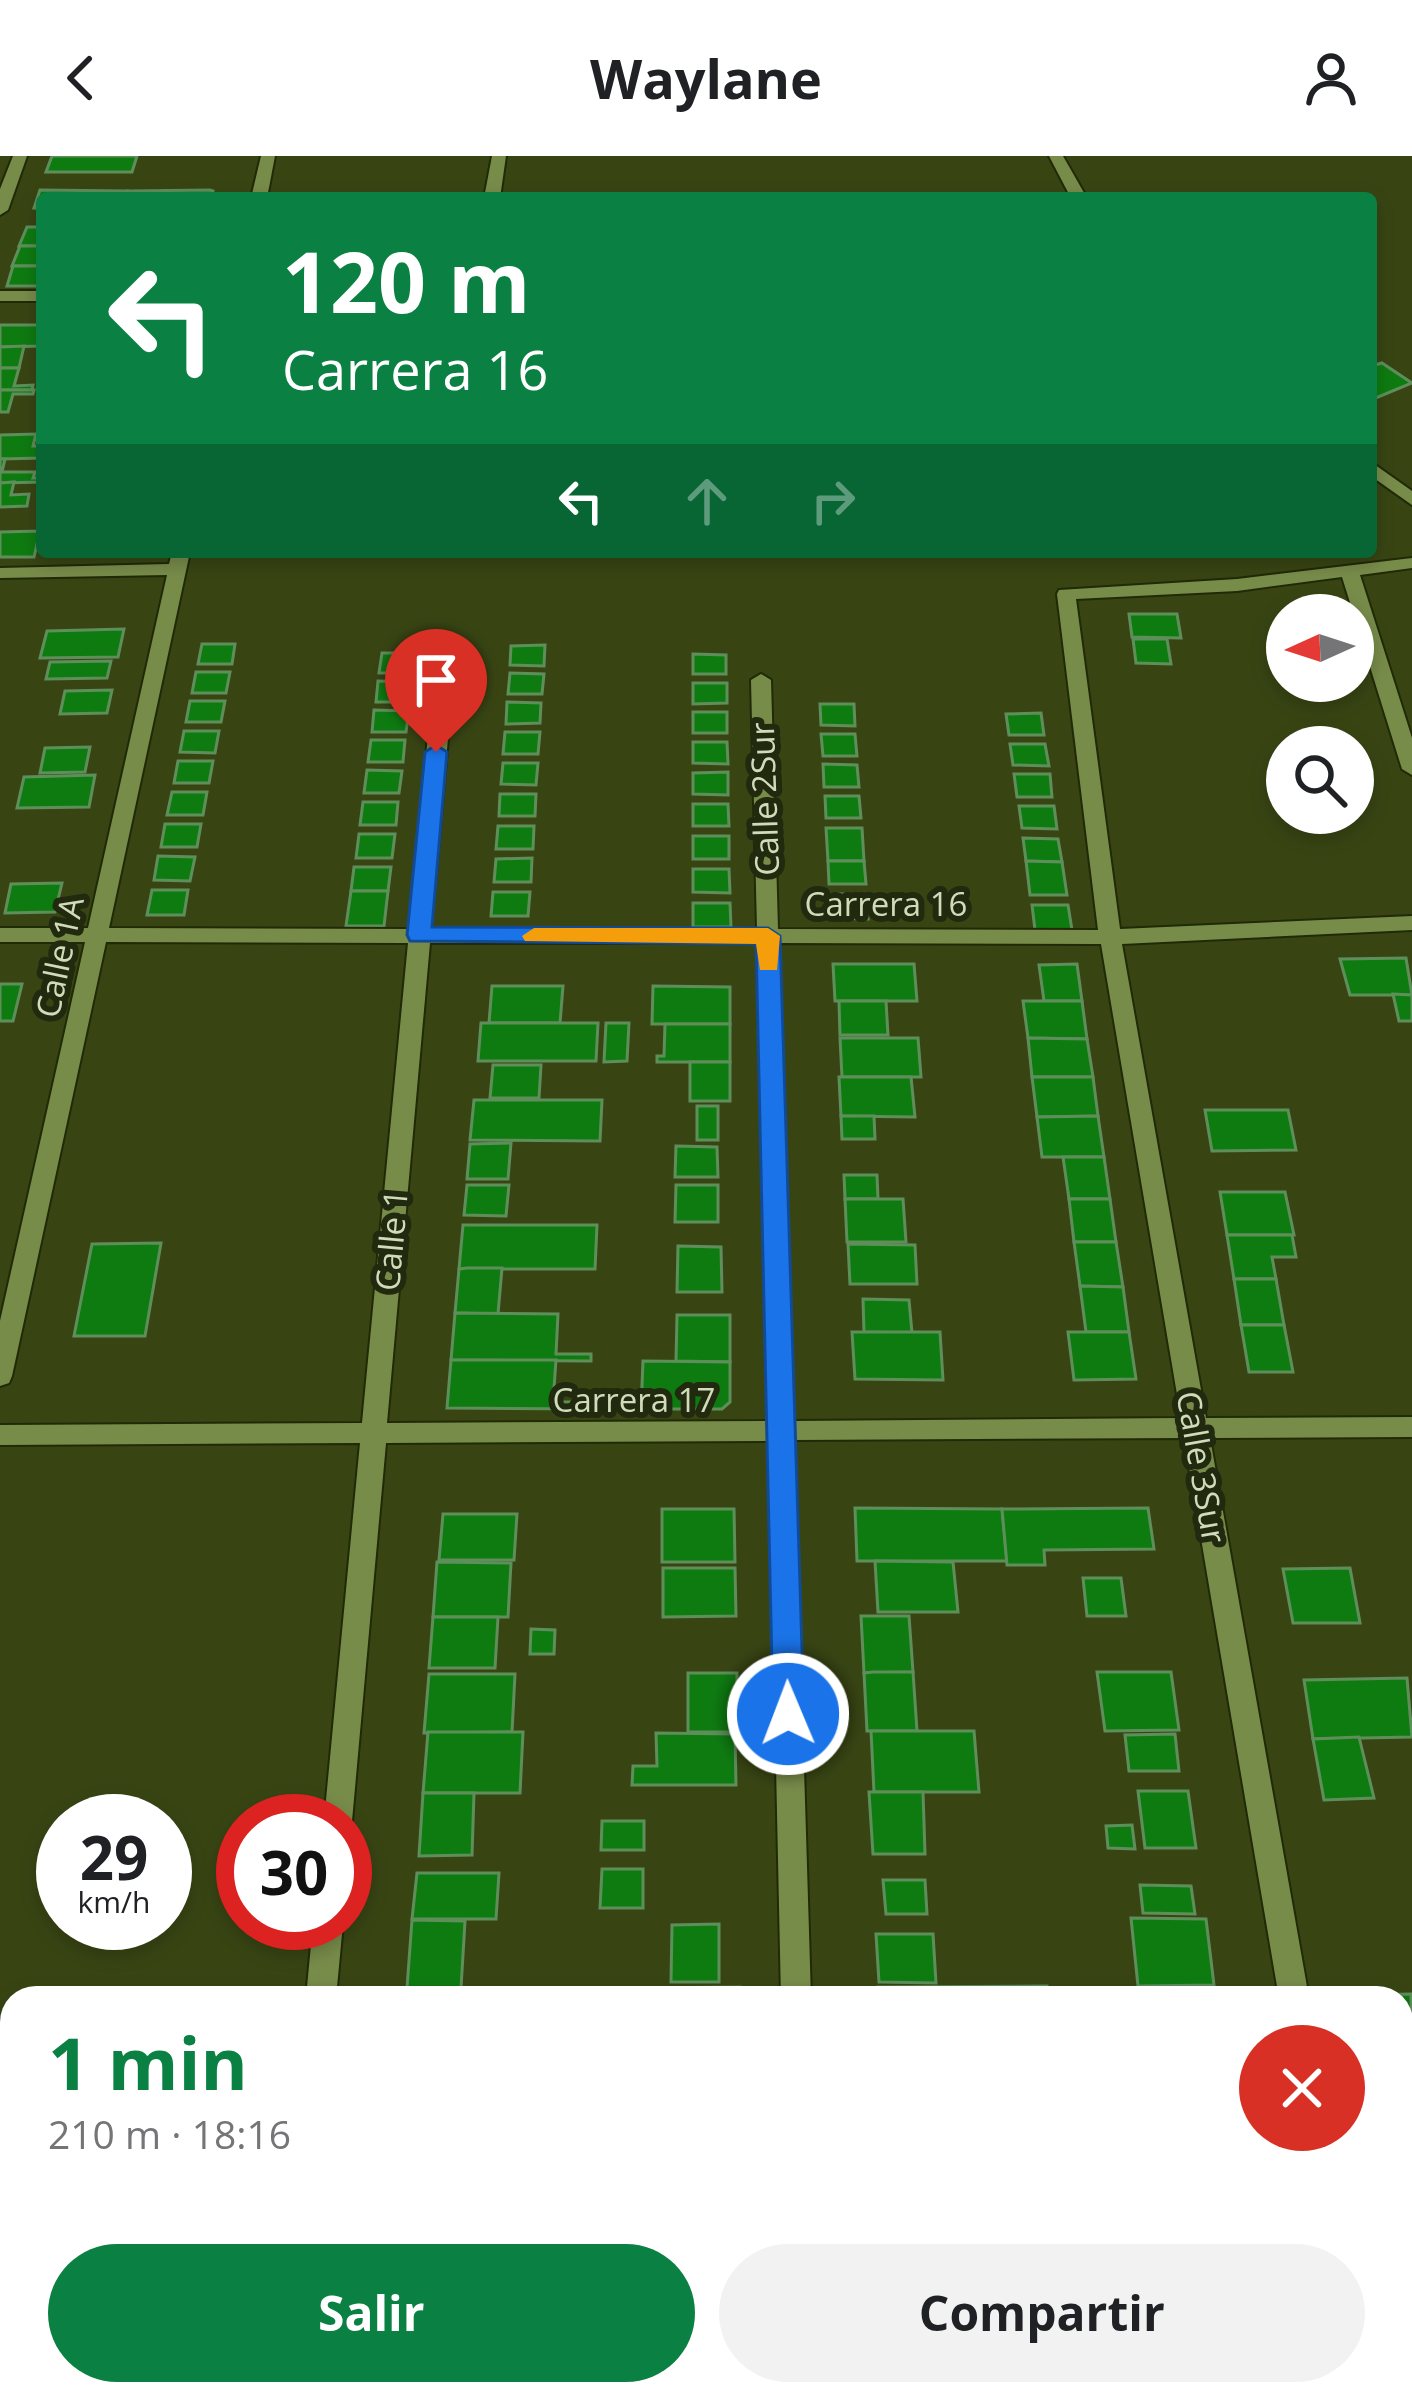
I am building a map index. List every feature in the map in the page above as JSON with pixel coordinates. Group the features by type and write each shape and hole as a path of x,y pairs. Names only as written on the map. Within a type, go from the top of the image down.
{"street":[{"path":"0,210 20,156"},
{"path":"260,192 268,156"},
{"path":"493,192 499,156"},
{"path":"1056,156 1075,192"},
{"path":"0,296 36,296"},
{"path":"1377,472 1412,500"},
{"path":"0,573 180,560"},
{"name":"Calle 1A","path":"0,1376 180,560"},
{"path":"1412,563 1349,569 1412,769"},
{"name":"Calle 3Sur","path":"1292,1986 1110,937 1066,594 1238,585 1349,569"},
{"name":"Calle 1","path":"340,1794 445,660"},
{"name":"Calle 2Sur","path":"761,680 796,1986"},
{"name":"Carrera 16","path":"0,935 1110,937 1412,923"},
{"name":"Carrera 17","path":"0,1435 1412,1427"},
{"path":"322,1986 325,1950"}],"building":[{"path":"52,156 137,156 132,172 46,172"},
{"path":"40,190 127,191 127,192"},
{"path":"210,190 213,191 213,192 127,192"},
{"path":"27,227 36,227 36,246 19,246"},
{"path":"20,246 36,246 36,266 12,266"},
{"path":"13,266 36,266 36,286 7,286"},
{"path":"0,325 36,325 36,346 0,347"},
{"path":"24,346 19,368 0,368 0,347"},
{"path":"1382,363 1412,383 1377,398 1377,364"},
{"path":"0,368 19,368 14,386 33,385 32,390 0,390"},
{"path":"0,390 34,390 33,394 13,394 8,412 0,412"},
{"path":"36,434 36,458 0,459 0,435"},
{"path":"0,459 5,459 2,472 35,472 36,482 0,483"},
{"path":"14,482 11,495 29,494 27,506 0,507 0,483"},
{"path":"36,531 34,557 0,557 0,532"},
{"path":"1129,614 1177,614 1181,638 1132,637"},
{"path":"124,629 118,657 40,658 47,631"},
{"path":"1133,639 1167,639 1171,664 1136,663"},
{"path":"202,644 235,644 232,664 198,664"},
{"path":"545,645 544,666 510,665 511,646"},
{"path":"382,653 415,653 413,673 379,673"},
{"path":"693,654 726,655 726,674 693,674"},
{"path":"111,661 107,678 46,679 50,662"},
{"path":"196,672 230,672 226,693 192,693"},
{"path":"510,673 544,674 542,694 508,694"},
{"path":"378,681 412,682 410,702 376,702"},
{"path":"693,683 727,683 727,703 693,704"},
{"path":"112,690 107,713 60,714 65,691"},
{"path":"190,701 225,701 221,722 186,722"},
{"path":"507,702 541,703 540,723 506,724"},
{"path":"820,704 854,704 855,726 821,725"},
{"path":"374,710 409,711 406,732 372,732"},
{"path":"693,712 727,712 727,733 693,733"},
{"path":"1041,713 1044,735 1009,735 1006,714"},
{"path":"184,731 219,731 215,753 180,752"},
{"path":"505,732 540,732 538,754 503,754"},
{"path":"821,734 855,734 857,756 823,756"},
{"path":"371,740 405,740 403,762 368,762"},
{"path":"693,742 727,742 728,764 693,763"},
{"path":"1010,744 1045,744 1049,766 1013,765"},
{"path":"90,747 85,772 40,773 45,748"},
{"path":"178,761 213,761 209,783 174,783"},
{"path":"503,763 538,763 536,785 501,784"},
{"path":"823,764 857,765 859,787 824,787"},
{"path":"367,770 402,771 399,793 364,793"},
{"path":"728,772 728,795 693,794 693,773"},
{"path":"1014,774 1050,774 1052,797 1017,797"},
{"path":"95,775 89,807 17,808 24,777"},
{"path":"172,792 207,792 203,815 167,815"},
{"path":"500,794 536,794 535,816 499,816"},
{"path":"825,796 859,796 861,818 826,818"},
{"path":"363,802 398,802 396,825 360,825"},
{"path":"693,804 728,804 729,826 693,826"},
{"path":"1019,806 1054,806 1057,829 1022,828"},
{"path":"165,824 201,824 197,847 161,847"},
{"path":"498,826 534,826 533,849 496,849"},
{"path":"826,828 862,828 864,861 828,861"},
{"path":"359,834 395,834 392,858 356,858"},
{"path":"693,836 729,836 729,859 693,859"},
{"path":"1023,838 1058,839 1062,862 1026,861"},
{"path":"158,856 195,857 190,881 154,880"},
{"path":"532,858 531,882 494,882 496,859"},
{"path":"828,861 864,861 866,884 829,884"},
{"path":"1026,861 1062,862 1067,895 1030,895"},
{"path":"354,867 391,867 388,891 351,891"},
{"path":"693,869 729,869 730,893 693,892"},
{"path":"62,883 55,912 5,913 11,884"},
{"path":"152,890 188,890 184,915 147,915"},
{"path":"351,891 388,891 384,926 346,926"},
{"path":"493,892 530,892 528,916 491,916"},
{"path":"829,894 866,894 868,919 831,918"},
{"path":"693,903 730,903 731,927 693,927"},
{"path":"1032,905 1068,905 1072,930 1035,930"},
{"path":"1406,958 1412,995 1350,995 1340,959"},
{"path":"833,964 914,964 917,1001 835,1001"},
{"path":"1077,964 1082,1001 1044,1001 1039,965"},
{"path":"0,984 22,984 13,1021 0,1021"},
{"path":"492,986 563,986 560,1023 489,1023"},
{"path":"653,986 730,987 730,1024 652,1024"},
{"path":"1393,994 1412,995 1412,1021 1399,1021"},
{"path":"839,1001 886,1001 888,1035 840,1035"},
{"path":"1023,1001 1082,1001 1087,1039 1028,1038"},
{"path":"481,1023 598,1023 596,1061 478,1061"},
{"path":"606,1023 629,1023 627,1061 604,1062"},
{"path":"665,1024 730,1024 730,1062 657,1062 657,1056 664,1056"},
{"path":"840,1038 918,1038 921,1077 842,1077"},
{"path":"1028,1038 1087,1039 1093,1077 1032,1077"},
{"path":"690,1062 730,1062 730,1101 690,1101"},
{"path":"493,1065 541,1065 539,1098 490,1098"},
{"path":"839,1077 911,1077 915,1117 841,1116"},
{"path":"1032,1077 1093,1077 1098,1116 1037,1117"},
{"path":"474,1100 602,1100 600,1141 470,1140"},
{"path":"697,1106 718,1106 718,1140 697,1140"},
{"path":"1205,1110 1288,1110 1296,1150 1212,1151"},
{"path":"841,1116 874,1116 875,1139 842,1139"},
{"path":"1098,1116 1104,1157 1042,1157 1037,1117"},
{"path":"511,1143 508,1179 467,1179 470,1144"},
{"path":"676,1146 717,1147 718,1177 675,1177"},
{"path":"1063,1157 1104,1157 1110,1199 1069,1199"},
{"path":"844,1175 877,1175 878,1199 845,1199"},
{"path":"467,1185 509,1185 506,1216 464,1215"},
{"path":"676,1185 718,1185 718,1222 675,1222"},
{"path":"1220,1192 1285,1192 1294,1235 1227,1235"},
{"path":"845,1199 903,1199 906,1242 847,1242"},
{"path":"1069,1199 1110,1199 1116,1242 1074,1242"},
{"path":"463,1225 597,1225 595,1269 459,1269"},
{"path":"1227,1235 1292,1235 1296,1257 1272,1257 1276,1279 1234,1279"},
{"path":"1074,1242 1116,1242 1123,1287 1080,1286"},
{"path":"161,1243 145,1336 74,1336 92,1244"},
{"path":"848,1244 915,1245 917,1284 850,1284"},
{"path":"678,1246 721,1247 722,1292 677,1292"},
{"path":"502,1268 498,1314 455,1313 459,1269"},
{"path":"1234,1279 1276,1279 1284,1325 1241,1325"},
{"path":"1080,1286 1123,1287 1129,1332 1086,1332"},
{"path":"863,1299 909,1300 912,1333 864,1332"},
{"path":"455,1313 558,1314 556,1354 591,1354 591,1361 451,1360"},
{"path":"677,1315 730,1315 730,1362 676,1361"},
{"path":"1241,1325 1284,1325 1293,1372 1249,1372"},
{"path":"852,1332 940,1332 943,1380 855,1379"},
{"path":"1068,1332 1129,1332 1136,1379 1074,1380"},
{"path":"451,1360 556,1360 553,1402 589,1402 588,1409 447,1408"},
{"path":"643,1361 730,1362 730,1402 722,1409 641,1409"},
{"path":"855,1508 1002,1509 1007,1561 857,1561"},
{"path":"1148,1508 1154,1549 1044,1550 1045,1565 1007,1565 1002,1509"},
{"path":"662,1509 734,1509 735,1562 662,1562"},
{"path":"443,1514 517,1514 514,1560 439,1560"},
{"path":"875,1561 953,1562 958,1612 878,1612"},
{"path":"437,1562 511,1563 508,1617 433,1617"},
{"path":"663,1568 735,1568 736,1616 663,1617"},
{"path":"1350,1568 1360,1623 1293,1623 1283,1569"},
{"path":"1083,1578 1121,1578 1126,1616 1087,1616"},
{"path":"861,1616 909,1616 913,1672 864,1673"},
{"path":"433,1617 498,1617 495,1668 429,1668"},
{"path":"531,1629 555,1630 554,1654 530,1654"},
{"path":"913,1672 917,1731 867,1731 864,1673"},
{"path":"1097,1672 1171,1672 1179,1730 1105,1731"},
{"path":"688,1673 737,1673 736,1732 688,1732"},
{"path":"429,1674 515,1674 512,1732 424,1733"},
{"path":"1407,1678 1412,1737 1313,1739 1304,1680"},
{"path":"871,1731 974,1731 979,1792 874,1792"},
{"path":"428,1732 523,1732 520,1793 423,1793"},
{"path":"656,1733 735,1734 736,1785 632,1785 633,1766 657,1766"},
{"path":"1175,1734 1179,1771 1129,1771 1125,1735"},
{"path":"1359,1737 1374,1798 1324,1800 1313,1739"},
{"path":"1138,1791 1188,1791 1196,1848 1145,1848"},
{"path":"869,1792 923,1792 925,1854 873,1854"},
{"path":"423,1793 474,1793 472,1855 419,1856"},
{"path":"602,1821 644,1821 644,1850 601,1850"},
{"path":"1132,1825 1135,1849 1108,1848 1106,1826"},
{"path":"602,1869 643,1869 643,1908 600,1908"},
{"path":"417,1873 499,1873 496,1919 412,1919"},
{"path":"883,1880 925,1880 927,1914 886,1914"},
{"path":"1140,1885 1191,1886 1195,1914 1143,1913"},
{"path":"1131,1918 1206,1919 1214,1985 1138,1986"},
{"path":"412,1920 465,1921 461,1986 407,1986"},
{"path":"719,1924 719,1982 671,1982 672,1925"},
{"path":"876,1934 933,1934 936,1983 879,1982"}],"slow traffic":[{"path":"534,936 768,936 769,965"}],"route":[{"path":"436,752 419,935 768,936 788,1714"}]}
